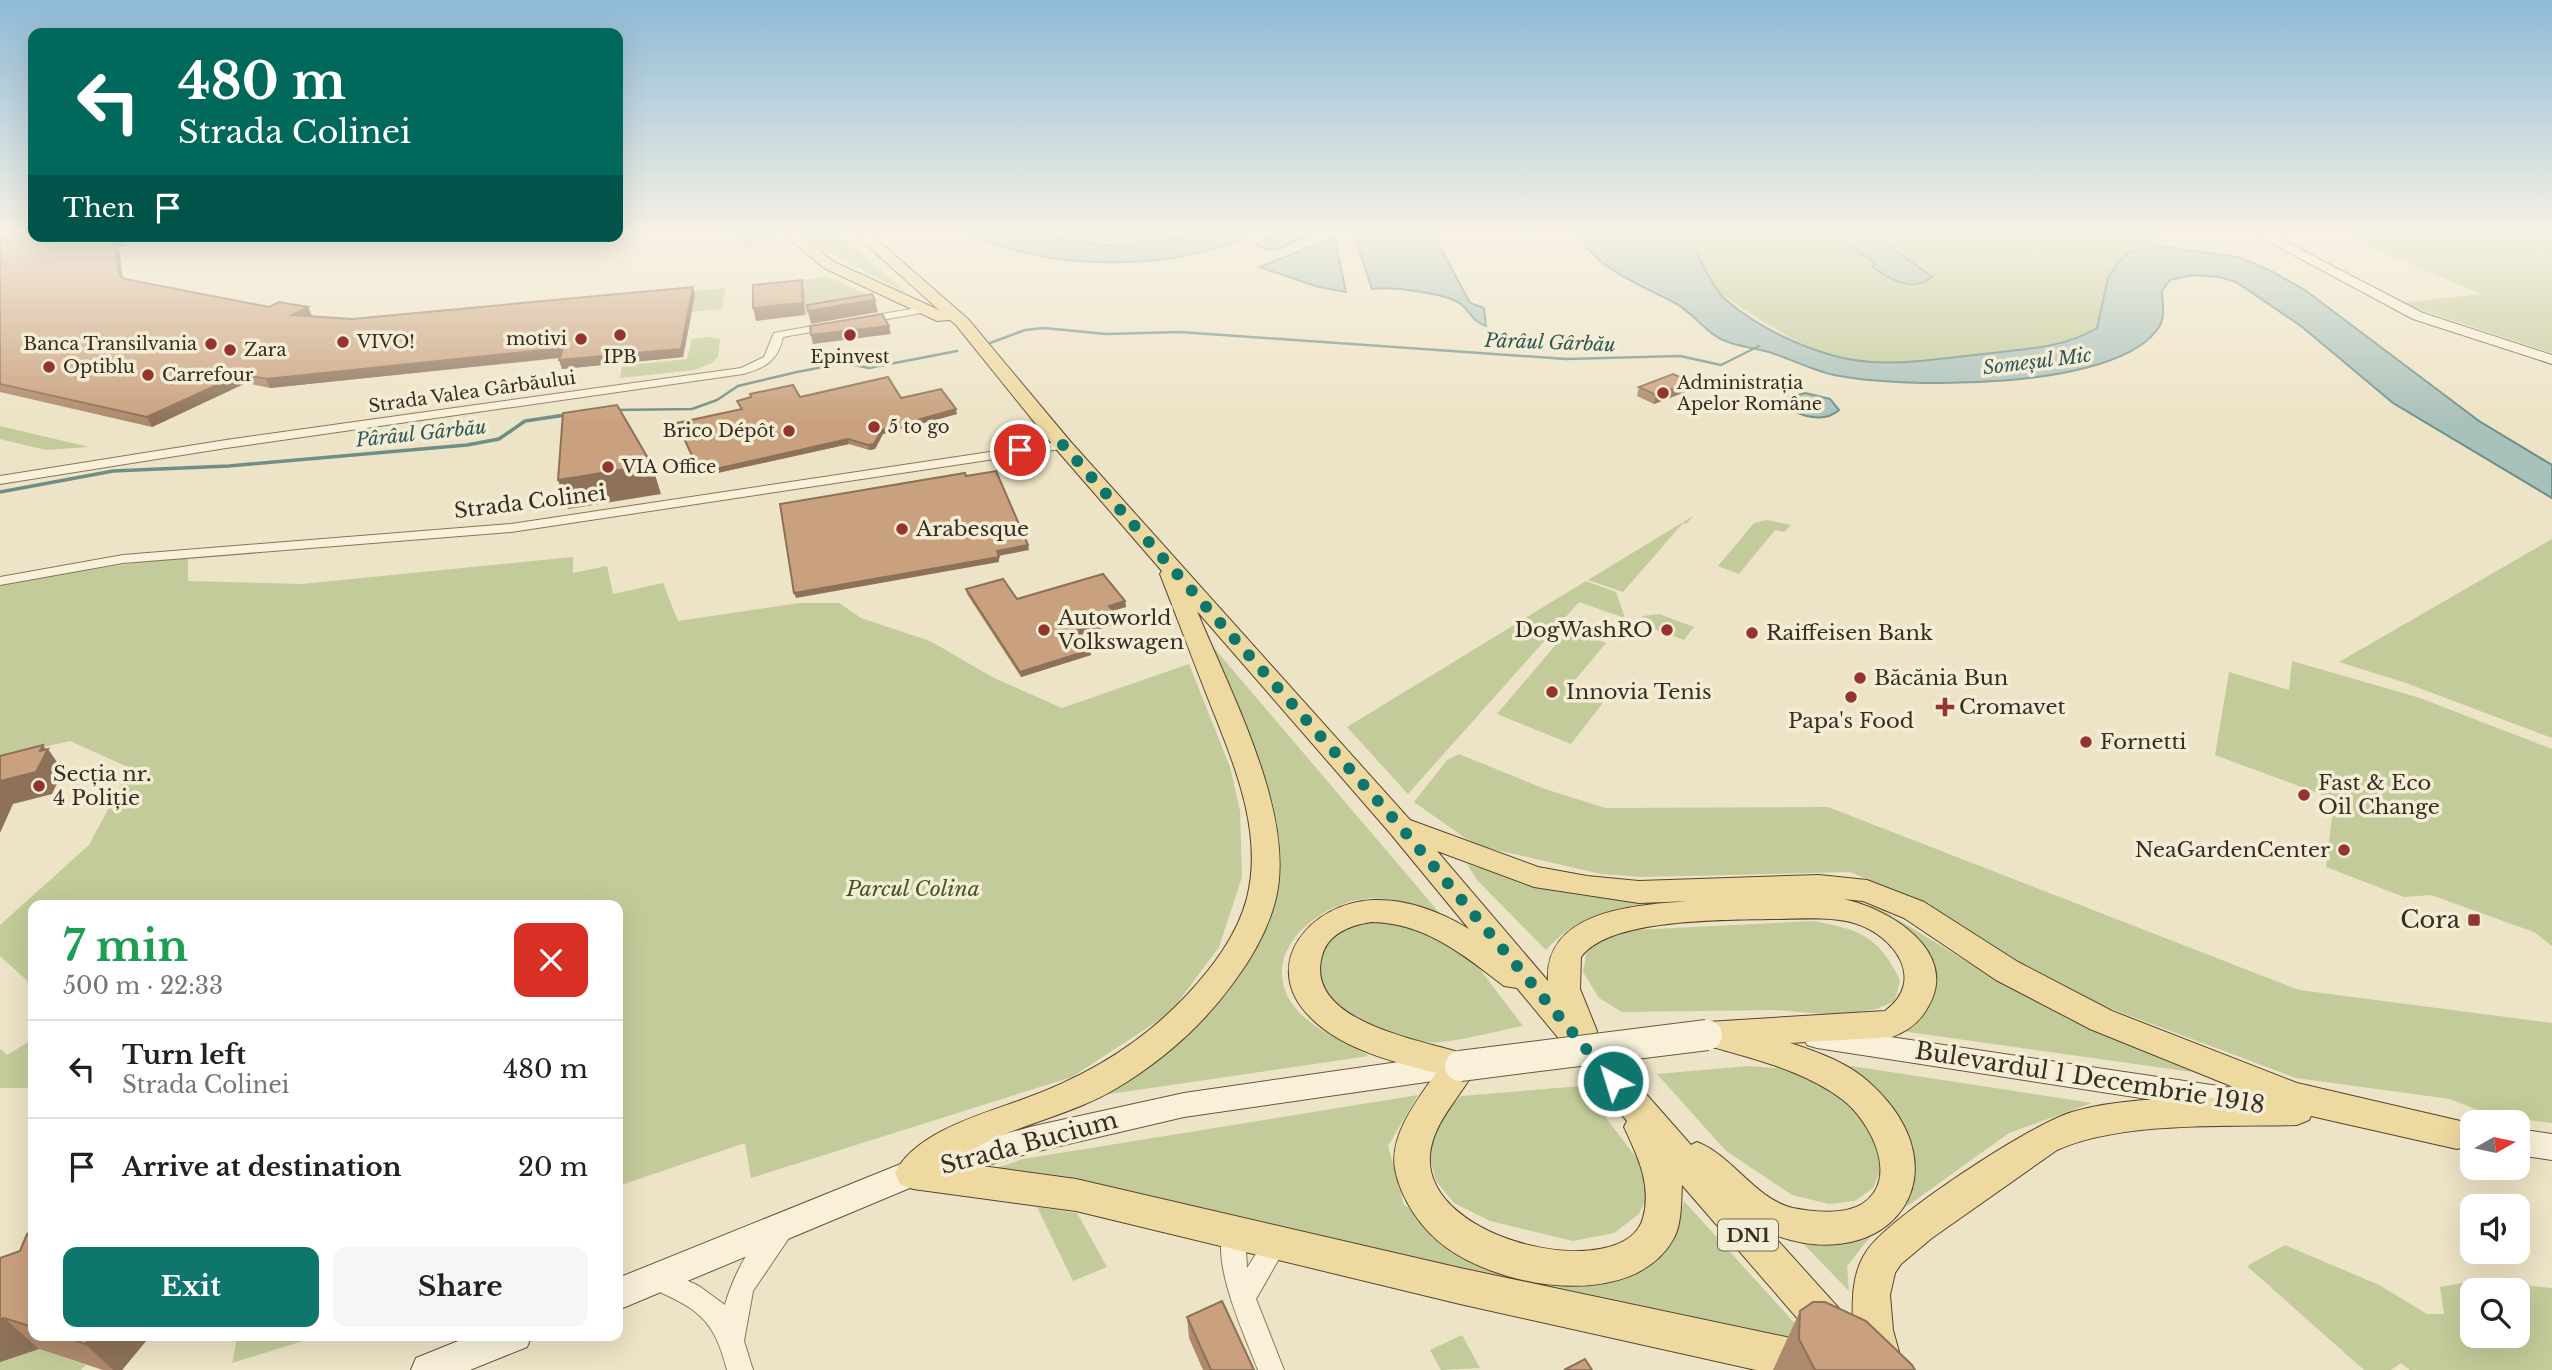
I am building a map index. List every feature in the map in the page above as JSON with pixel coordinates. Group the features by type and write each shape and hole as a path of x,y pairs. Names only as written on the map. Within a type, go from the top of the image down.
{"main road":[{"name":"DN1","path":"893,294 928,309 980,345"},
{"name":"DN1","path":"931,294 954,314 1063,445 1400,826 1628,1099 1868,1370"},
{"path":"2377,294 2426,319 2552,360"},
{"path":"913,1173 957,1140 1082,1091 1156,1043 1203,1000 1233,961 1254,917 1265,883 1266,852 1251,776 1164,557"},
{"path":"1400,826 1534,877 1587,887 1652,892 1819,886 1867,891 1908,906 2007,971 2060,1001 2113,1025 2293,1096 2334,1108 2460,1134"},
{"path":"1591,1054 1563,986 1564,961 1582,936 1598,926 1623,920 1778,908 1837,907 1864,914 1890,929 1912,951 1920,968 1920,990 1913,1006 1892,1024 1707,1035"},
{"path":"1551,1006 1482,953 1426,921 1405,914 1369,910 1327,924 1315,934 1305,957 1306,982 1316,1003 1327,1014 1387,1045 1460,1066 1418,1131 1413,1171 1418,1187 1441,1221 1485,1251 1549,1268 1576,1270 1621,1263 1638,1254 1656,1234 1665,1206 1665,1187 1653,1152 1628,1099"},
{"name":"Bulevardul 1 Decembrie 1918","path":"1460,1066 1707,1035 1788,1034 1865,1042 2460,1134"},
{"path":"1628,1099 1734,1189 1778,1219 1798,1225 1840,1228 1874,1217 1888,1205 1898,1181 1895,1146 1887,1129 1865,1098 1820,1068 1771,1050 1707,1035"},
{"name":"Strada Bucium","path":"623,1292 913,1173 1080,1127 1184,1105 1460,1066"},
{"path":"1884,1370 1873,1330 1871,1295 1878,1266 1888,1252 1919,1226 2045,1139 2071,1127 2115,1117 2297,1110"},
{"path":"2530,1144 2552,1147"},
{"path":"913,1173 1012,1184 1076,1195 1276,1243 1805,1361 1828,1370"},
{"path":"428,1370 500,1341"}],"street":[{"path":"858,321 928,309"},
{"name":"Strada Valea Gârbăului","path":"0,480 239,442 743,371 769,360 775,354 778,335 845,324"},
{"name":"Strada Colinei","path":"0,581 123,559 511,528 1063,445"},
{"path":"733,1338 735,1303 751,1269 787,1225"},
{"path":"1233,1233 1236,1280 1271,1370"},
{"path":"1243,1297 1276,1243"},
{"path":"656,1278 692,1295 720,1313 733,1338 740,1370"}],"green space":[{"path":"724,294 722,309 692,312 625,297"},
{"path":"756,294 795,294 756,298"},
{"path":"804,294 867,294 873,304 805,315"},
{"path":"1720,294 2107,294 2096,329 2070,341 2028,350 1926,360 1882,362 1846,358 1806,345"},
{"path":"2481,294 2552,294 2552,353 2400,303"},
{"path":"692,339 720,339 718,357 712,363 694,370 620,378 622,366 687,359"},
{"path":"0,426 89,447 46,450 0,439"},
{"path":"1693,516 1686,524 1683,523 1623,592 1588,580"},
{"path":"1767,520 1791,525 1784,532 1775,530 1739,574 1718,566 1754,523"},
{"path":"2552,539 2552,738 2403,682 2339,662"},
{"name":"Parcul Colina","path":"188,555 188,581 302,584 573,557 573,573 607,566 613,594 663,583 678,621 800,603 839,603 861,618 930,641 994,678 1062,708 1189,664 1230,767 1240,811 1242,877 1219,947 1170,1013 1072,1077 751,1178 745,1143 623,1184 623,900 28,900 28,981 0,956 0,925 89,845 130,768 70,741 0,757 0,583"},
{"path":"1586,581 1616,592 1625,618 1579,602 1408,794 1347,727"},
{"path":"1659,614 1694,627 1684,640 1635,622 1643,616"},
{"name":"Innovia Tenis","path":"1569,629 1606,643 1571,685 1606,699 1571,744 1497,714"},
{"path":"1203,635 1449,924 1418,908 1384,899 1365,899 1345,903 1326,912 1308,924 1294,939 1285,956 1282,975 1293,1006 1312,1024 1369,1056 1096,1096 1139,1071 1209,1014 1232,981 1267,880"},
{"path":"2292,661 2420,698 2552,749 2552,946 2534,932 2431,895 2404,897 2326,867 2334,799 2215,755 2229,672 2289,690"},
{"path":"1459,754 1545,789 1605,808 1828,807 2299,990 2552,1023 2552,1123 2530,1120 2530,1110 2478,1110 2450,1099 2296,1078 2101,1005 2006,956 1910,897 1850,872 1642,877 1601,874 1475,845 1414,802 1447,760"},
{"path":"1467,864 1529,884 1821,895 1857,901 1884,911 2000,982 2077,1023 2192,1072 1901,1031 1926,1013 1932,987 1873,916 1616,912 1577,924 1546,950 1477,880"},
{"path":"1813,921 1855,932 1875,944 1884,953 1900,980 1895,1001 1876,1009 1837,1015 1775,1010 1622,1012 1599,998 1583,972 1587,949 1602,936 1633,930"},
{"path":"1384,922 1421,932 1466,951 1523,1026 1460,1039 1427,1042 1368,1026 1346,1015 1328,998 1323,987 1320,965 1323,954 1337,935 1347,927 1360,923"},
{"path":"28,1042 28,1088 0,1088 0,1049 7,1055"},
{"path":"1832,1063 2092,1103 2009,1133 1878,1227 1847,1266 1849,1291 1789,1229 1862,1225 1903,1173 1910,1150 1898,1121 1886,1106"},
{"path":"1749,1066 1800,1070 1858,1108 1877,1137 1882,1167 1873,1188 1855,1201 1829,1204 1792,1195 1726,1151 1657,1074"},
{"path":"1582,1086 1644,1168 1649,1192 1639,1214 1614,1233 1573,1241 1490,1221 1454,1203 1436,1181 1428,1150 1439,1119 1461,1096"},
{"path":"1418,1095 1388,1146 1404,1205 1471,1247 1584,1269 1678,1222 1684,1201 1808,1338 1802,1348 993,1169 1023,1159"},
{"path":"1037,1207 1077,1213 1107,1267 1073,1281"},
{"path":"2285,1245 2379,1285 2427,1314 2444,1314 2440,1287 2460,1283 2460,1348 2530,1348 2530,1286 2552,1288 2552,1370 2410,1370 2401,1363 2391,1370 2364,1370 2247,1266"},
{"path":"1462,1335 1480,1368 1441,1370 1430,1350"},
{"path":"237,1341 303,1341 232,1363"},
{"path":"39,1349 86,1365 81,1370 0,1370 0,1362"}],"water":[{"path":"1433,294 1465,294 1470,303 1484,308 1486,326 1475,320 1456,301"},
{"name":"Someșul Mic","path":"1656,294 1721,294 1757,322 1794,342 1852,360 1871,362 1927,360 2027,349 2070,340 2097,328 2104,294 2162,294 2163,314 2159,327 2136,348 2101,363 2057,374 1956,383 1866,380 1826,373 1769,352 1720,339 1680,306"},
{"path":"2254,294 2310,294 2479,421 2552,465 2552,498 2393,403 2301,326"},
{"path":"1805,393 1830,399 1839,410 1827,416 1812,417 1786,406 1786,398"}],"building":[{"name":"VIVO!","path":"0,294 202,294 269,307 279,302 308,307 292,315 352,319 619,294 692,294 681,349 559,360 563,348 266,379 241,374 147,417 0,384"},
{"path":"753,294 803,294 803,303 753,308"},
{"path":"872,294 875,300 808,311 807,305"},
{"path":"882,314 889,326 811,335 810,326"},
{"path":"1673,374 1690,382 1656,395 1639,387"},
{"name":"Brico Dépôt","path":"888,377 901,398 941,389 956,409 882,430 874,444 868,445 848,439 707,471 698,469 677,423 742,409 737,401 751,397 750,394 793,385 800,397"},
{"path":"617,405 652,465 558,480 563,413"},
{"name":"Arabesque","path":"996,471 1028,545 997,551 999,557 794,593 780,504 965,473 966,476"},
{"name":"Autoworld Volkswagen","path":"1103,574 1125,601 1109,606 1119,618 1076,631 1090,650 1020,672 966,589 1003,579 1017,599"},
{"path":"43,745 40,751 48,749 36,772 0,781 0,756"},
{"path":"27,1234 28,1325 0,1319 0,1258 20,1251"},
{"path":"1222,1301 1254,1370 1211,1370 1187,1317"},
{"path":"1813,1302 1825,1302 1866,1321 1915,1370 1815,1370 1799,1339 1800,1311"},
{"path":"1585,1359 1592,1370 1564,1370"}],"waterway":[{"name":"Pârâul Gârbău","path":"990,343 1025,330 1044,328 1106,334 1180,332 1566,359 1680,356 1721,365 1759,346"},
{"name":"Pârâul Gârbău","path":"614,410 692,409 717,400 738,386 797,372 844,363 869,368 957,351"},
{"name":"Pârâul Gârbău","path":"0,492 113,471 229,466 467,445 499,439 525,421 565,415"},
{"name":"Pârâul Gârbău","path":"553,417 567,415"}],"place":[{"name":"IPB","path":"620,335"},
{"name":"Epinvest","path":"850,335"},
{"name":"motivi","path":"581,339"},
{"name":"VIVO!","path":"343,342"},
{"name":"Banca Transilvania","path":"211,344"},
{"name":"Zara","path":"230,350"},
{"name":"Optiblu","path":"49,367"},
{"name":"Carrefour","path":"148,375"},
{"name":"Administrația Apelor Române","path":"1663,393"},
{"name":"5 to go","path":"874,427"},
{"name":"Brico Dépôt","path":"789,431"},
{"name":"VIA Office","path":"608,467"},
{"name":"Arabesque","path":"902,529"},
{"name":"Autoworld Volkswagen","path":"1044,630"},
{"name":"DogWashRO","path":"1667,630"},
{"name":"Raiffeisen Bank","path":"1752,633"},
{"name":"Băcănia Bun","path":"1860,678"},
{"name":"Innovia Tenis","path":"1552,692"},
{"name":"Papa's Food","path":"1851,697"},
{"name":"Cromavet","path":"1945,707"},
{"name":"Fornetti","path":"2086,742"},
{"name":"Secția nr. 4 Poliție","path":"39,786"},
{"name":"Fast & Eco Oil Change","path":"2304,795"},
{"name":"NeaGardenCenter","path":"2344,850"},
{"name":"Cora","path":"2474,920"}],"route":[{"path":"1020,450 1063,445 1400,826 1613,1081"}]}
